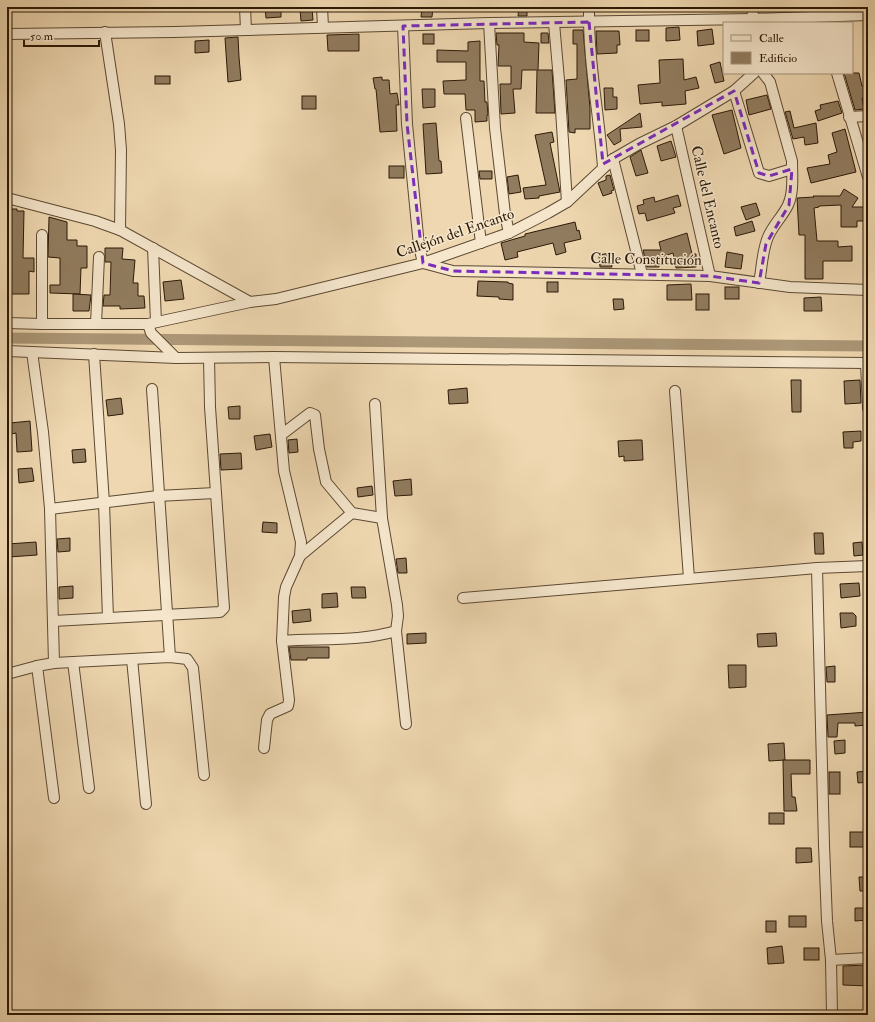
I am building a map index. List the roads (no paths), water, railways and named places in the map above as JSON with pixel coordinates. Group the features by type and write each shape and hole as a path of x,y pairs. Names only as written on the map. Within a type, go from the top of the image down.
{"street":[{"path":"245,7 246,30"},
{"path":"322,7 323,27"},
{"path":"589,7 589,22 604,167"},
{"path":"752,7 754,21"},
{"path":"824,21 847,7"},
{"path":"7,34 246,30 489,23 824,21 868,15"},
{"path":"554,22 567,202"},
{"path":"489,23 495,128 504,214 509,233"},
{"path":"403,26 407,124 419,246 423,263"},
{"path":"105,32 119,124 121,150 120,230"},
{"name":"Callejón del Encanto","path":"7,323 152,326 250,302 276,299 423,263 509,233 567,202 613,159 639,144 676,126 734,91 753,74"},
{"path":"759,283 769,235 788,205 791,193 792,169 792,161 770,82 764,74"},
{"path":"837,74 868,177"},
{"path":"734,91 759,173 770,176 792,169"},
{"path":"849,117 868,116"},
{"path":"466,118 481,243"},
{"name":"Calle del Encanto","path":"676,126 710,276"},
{"path":"613,159 642,274"},
{"path":"7,198 95,221 120,230 250,302"},
{"path":"42,235 42,324"},
{"path":"153,248 152,326 172,354"},
{"path":"96,324 99,257"},
{"name":"Calle Constitución","path":"423,263 453,271 710,276 790,287 868,290"},
{"path":"7,351 94,354 172,354 209,358 274,357 867,363 868,408"},
{"path":"32,352 50,509 54,663"},
{"path":"94,354 104,503 108,618"},
{"path":"264,748 267,720 270,714 288,706 289,700 282,641 284,597 286,587 300,556 301,542 284,471 274,357"},
{"path":"53,621 220,612 224,608 210,407 209,358"},
{"path":"152,389 170,657"},
{"path":"675,391 689,578"},
{"path":"375,404 382,518 397,605 398,616 396,631 406,724"},
{"path":"281,435 310,413 315,415 319,449 326,482 352,513 382,518"},
{"path":"50,509 158,496 216,493"},
{"path":"300,556 352,513"},
{"path":"463,598 689,578 817,568 868,566"},
{"path":"817,568 824,845 827,921 831,960 832,1015"},
{"path":"282,641 382,635 396,631"},
{"path":"7,674 54,663 170,657 187,659 193,668 204,775"},
{"path":"132,659 146,804"},
{"path":"73,662 89,788"},
{"path":"37,666 54,798"},
{"path":"831,960 868,958"}],"waterway":[{"path":"7,338 868,346"}]}
